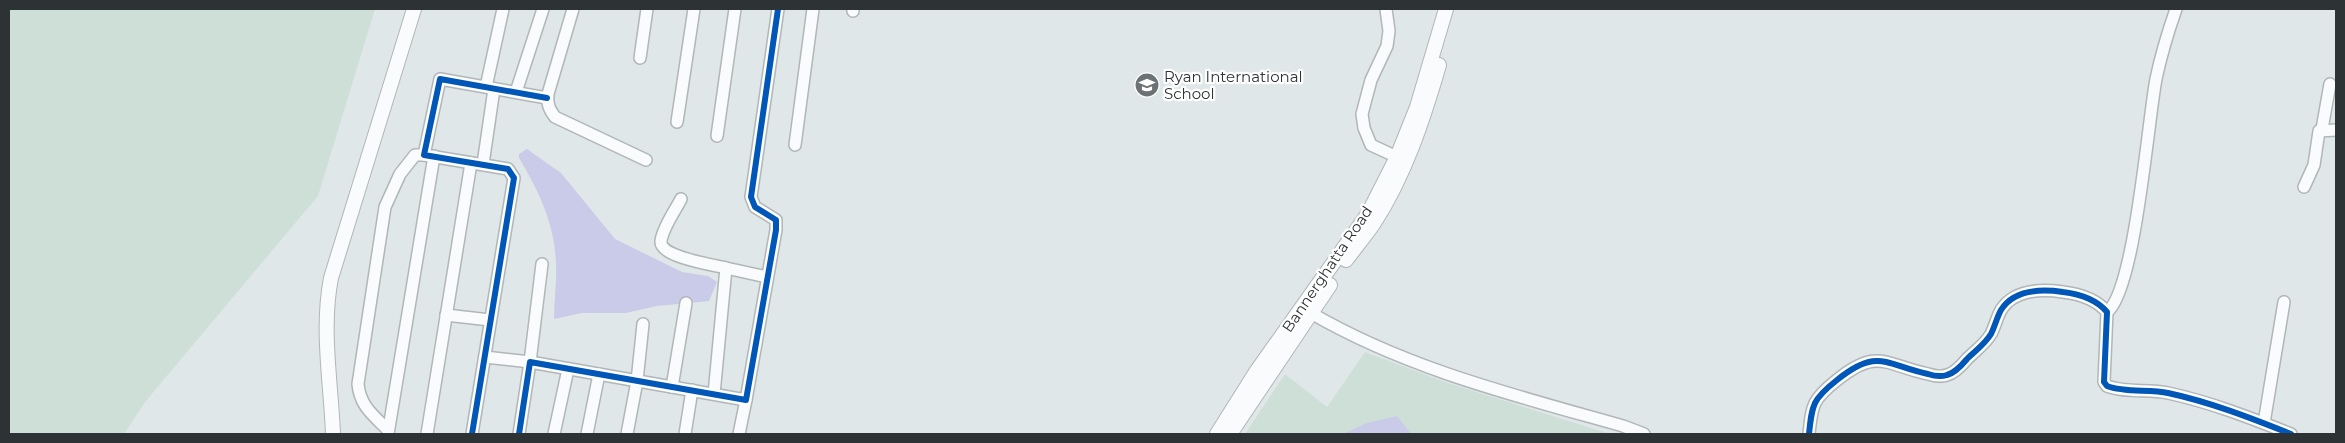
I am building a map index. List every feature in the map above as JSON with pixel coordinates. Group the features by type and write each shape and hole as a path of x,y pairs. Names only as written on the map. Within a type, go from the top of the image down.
{"main road":[{"path":"332,434 328,292 414,9"},
{"name":"Bannerghatta Road","path":"1217,434 1256,372 1368,214 1396,157 1417,107 1446,9"},
{"name":"Bannerghatta Road","path":"1230,434 1373,225 1407,162 1427,108 1456,9"}],"street":[{"path":"427,434 446,315 477,164 503,9"},
{"path":"516,92 543,9"},
{"path":"573,9 547,98 550,111 555,117 646,160"},
{"path":"640,58 647,9"},
{"path":"677,122 694,9"},
{"path":"717,136 735,9"},
{"path":"739,434 768,277 776,220 755,207 751,197 778,9"},
{"path":"795,145 813,9"},
{"path":"1386,9 1389,31 1387,46 1371,80 1362,114 1364,128 1371,145 1396,157"},
{"path":"2176,9 2156,80 2134,234 2116,302 2108,312 2104,382 2107,386 2168,393 2264,423 2291,434"},
{"path":"388,432 440,79 547,98"},
{"path":"2304,187 2314,166 2318,134 2322,129 2330,84"},
{"path":"2322,129 2336,130"},
{"path":"388,432 364,407 359,397 358,384 384,207 400,174 415,156 429,155 508,169 514,178 472,434"},
{"path":"681,199 661,242 662,246 670,254 768,277"},
{"path":"518,434 530,362 542,264"},
{"path":"714,394 726,268"},
{"path":"1809,434 1812,408 1817,399 1854,366 1874,360 1884,361 1921,373 1936,376 1947,375 1958,368 1985,342 2003,307 2021,294 2038,290 2072,293 2086,297 2108,312"},
{"path":"2264,423 2284,302"},
{"path":"672,387 686,303"},
{"path":"1311,314 1350,336 1451,376 1623,426 1644,434"},
{"path":"446,315 490,320"},
{"path":"626,434 637,381 643,324"},
{"path":"484,357 530,362 746,400"},
{"path":"554,434 568,369"},
{"path":"587,434 599,374"},
{"path":"685,434 692,390"}],"shaded area":[{"path":"9,9 375,9 318,196 145,402 124,434 9,434"},
{"path":"1365,352 1448,383 1610,434 1245,434 1285,374 1327,407"}],"water":[{"path":"527,149 561,173 615,239 682,272 708,276 717,282 709,301 657,306 626,313 582,313 554,319 556,264 553,236 545,209 519,158 519,154"},
{"path":"1397,416 1411,434 1343,434 1367,423"}],"cycle path":[{"path":"519,434 530,362 746,400 776,230 776,220 755,207 751,197 778,9"},
{"path":"472,434 514,178 508,169 424,155 440,79 547,98"},
{"path":"1809,434 1811,416 1818,398 1851,370 1872,361 1882,361 1933,375 1942,376 1950,374 1989,338 2001,310 2007,303 2021,294 2038,291 2055,291 2081,296 2093,300 2107,312 2104,382 2107,386 2161,392 2184,397 2230,411 2291,434"}],"place":[{"name":"Ryan International School","path":"1147,85"}]}
